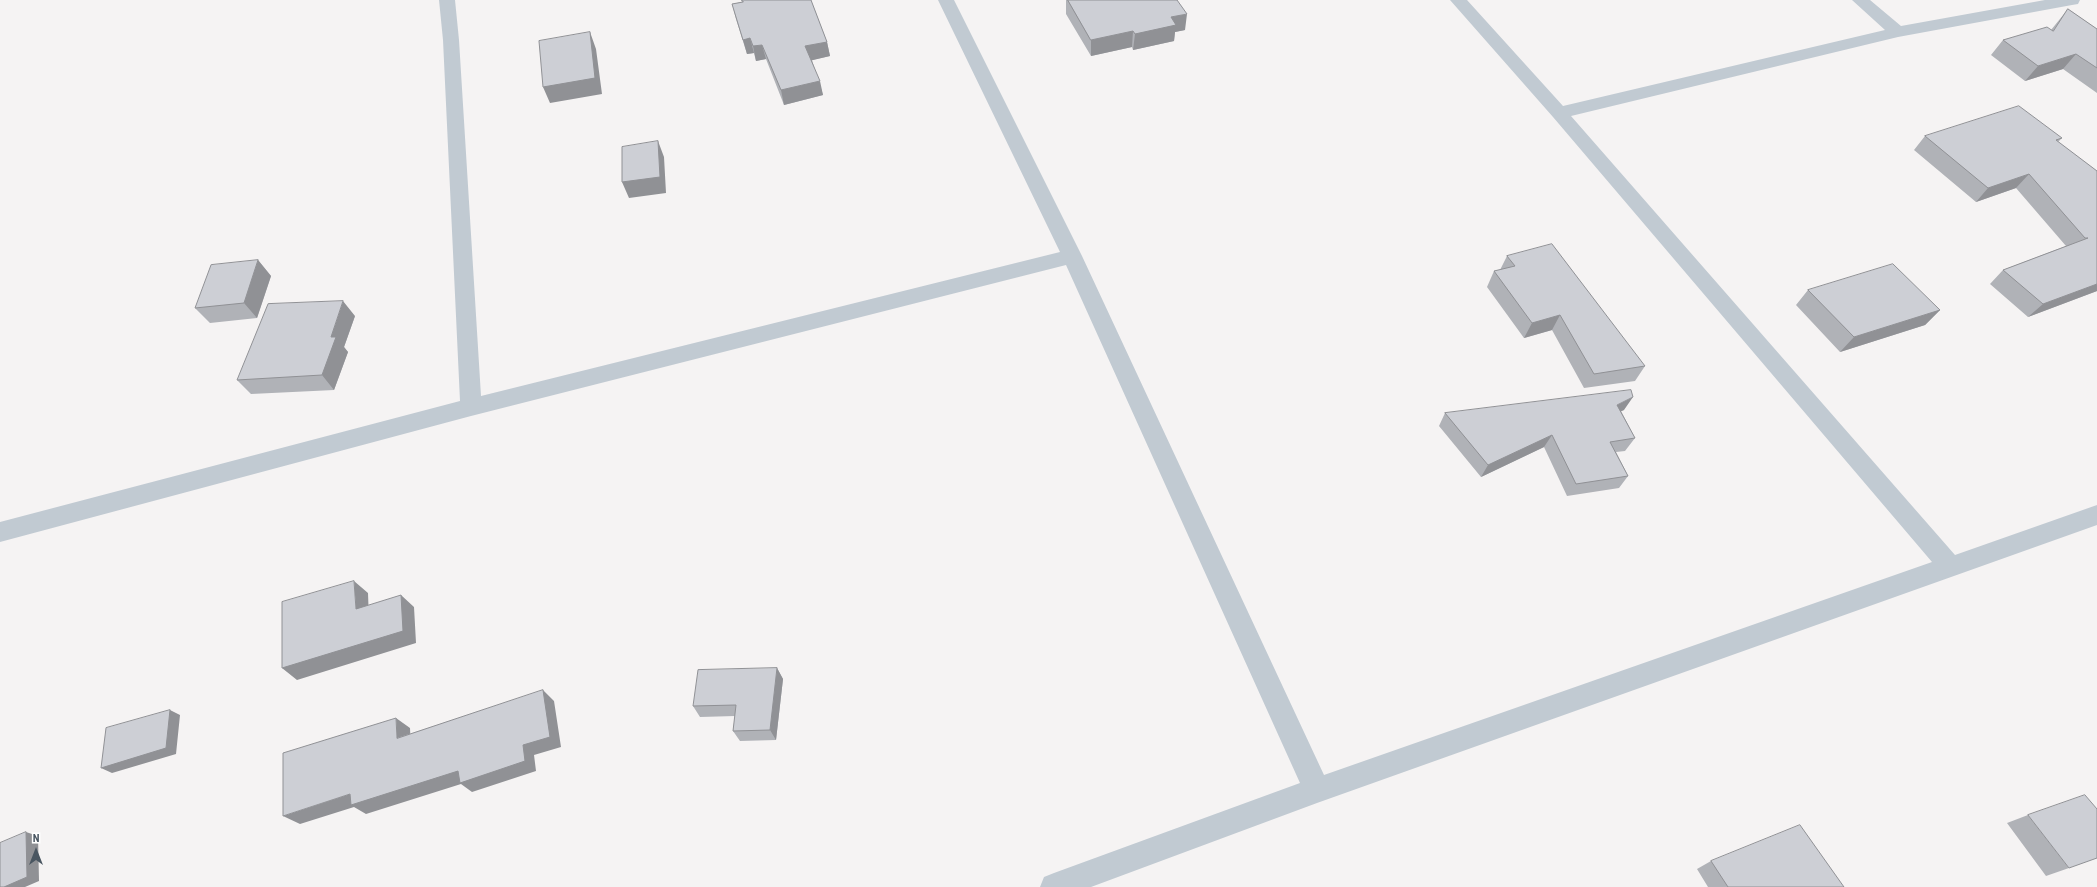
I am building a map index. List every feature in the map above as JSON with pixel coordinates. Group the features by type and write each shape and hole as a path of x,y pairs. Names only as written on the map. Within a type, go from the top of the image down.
{"street":[{"path":"447,0 471,408"},
{"path":"946,0 1072,256 1317,790"},
{"path":"1458,0 1559,113 1950,566"},
{"path":"1860,0 1898,32"},
{"path":"1559,113 1898,32 2072,0"},
{"path":"0,532 471,408 1072,256"},
{"path":"1054,887 1317,790 2097,515"}],"building":[{"path":"742,0 811,0 827,42 805,46 820,81 781,90 762,45 753,46 750,38 743,40 732,4 743,2"},
{"path":"1068,0 1177,0 1187,14 1171,17 1176,25 1135,34 1133,31 1091,40"},
{"path":"2068,9 2097,29 2097,68 2076,54 2038,66 2003,40 2047,27 2053,31"},
{"path":"590,32 595,78 543,87 539,41"},
{"path":"2019,106 2062,138 2056,140 2097,171 2097,284 2043,304 2003,270 2088,238 2085,238 2029,174 1988,188 1925,136"},
{"path":"658,141 660,177 622,182 622,147"},
{"path":"1552,244 1645,366 1594,374 1560,315 1532,323 1494,271 1515,266 1507,256"},
{"path":"258,260 244,303 195,308 211,265"},
{"path":"1893,264 1940,310 1854,337 1808,290"},
{"path":"343,301 331,337 336,337 322,375 237,380 268,304"},
{"path":"1631,390 1633,397 1617,405 1635,438 1610,442 1628,476 1576,484 1552,435 1488,465 1445,413"},
{"path":"354,581 356,609 401,595 403,631 282,668 282,602"},
{"path":"777,668 770,730 733,731 736,705 693,706 698,670"},
{"path":"543,690 550,737 523,745 525,761 460,783 458,771 351,805 350,794 283,816 283,753 396,718 397,738"},
{"path":"170,710 166,748 101,768 106,728"},
{"path":"2085,795 2097,809 2097,858 2069,868 2028,815"},
{"path":"1800,825 1844,887 1728,887 1711,861"},
{"path":"26,832 27,877 4,887 0,887 0,843"}]}
